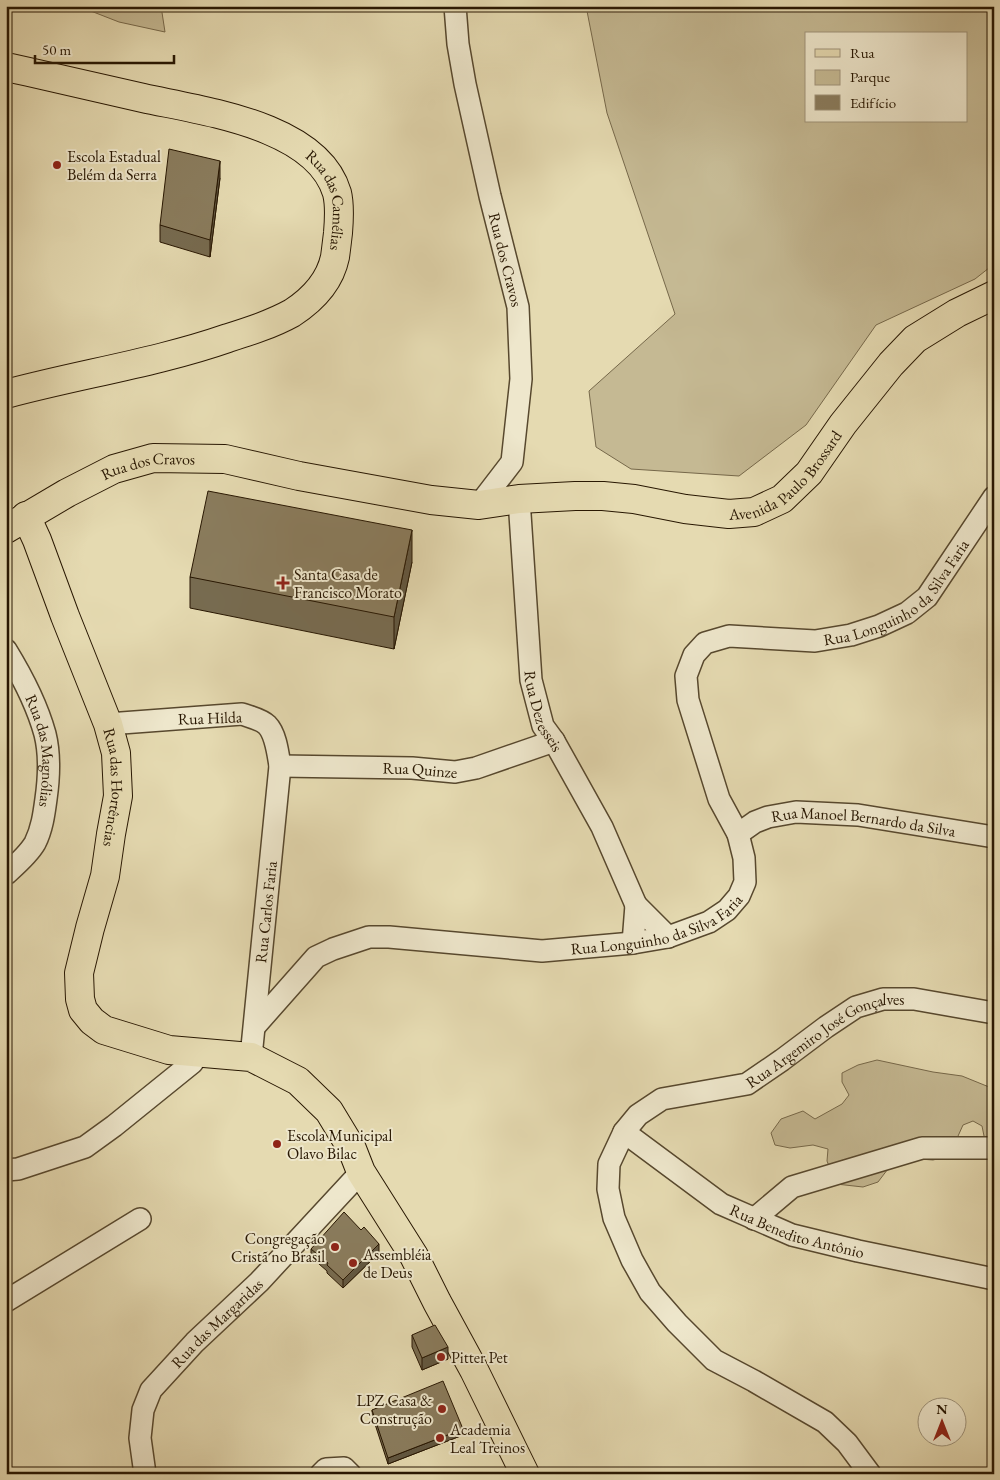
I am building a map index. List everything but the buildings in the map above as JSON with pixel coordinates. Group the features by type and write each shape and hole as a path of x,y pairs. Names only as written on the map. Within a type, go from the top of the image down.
{"main road":[{"name":"Rua das Camélias","path":"6,66 233,117 279,134 309,154 331,181 337,195 338,226 335,258 327,278 315,295 292,312 262,327 195,350 6,394"},
{"name":"Avenida Paulo Brossard","path":"519,499 603,496 729,514 754,512 782,499 809,472 891,364 915,339 957,313 994,295"},
{"name":"Rua dos Cravos","path":"16,523 114,468 153,458 225,459 299,476 422,498 479,505 519,499"},
{"name":"Rua das Hortências","path":"16,523 37,540 108,724 116,752 118,796 105,876 79,973 80,999 83,1010 92,1021 104,1030 169,1050 251,1058 298,1081 329,1112 352,1149 361,1172 414,1256 526,1474"}],"street":[{"name":"Rua dos Cravos","path":"456,6 458,44 465,84 490,196 518,307 521,379 512,462 479,505"},
{"name":"Rua Longuinho da Silva Faria","path":"255,1026 316,957 369,937 389,937 542,951 633,943 668,937 709,922 727,910 739,896 744,882 744,858 738,834 719,799 688,700 686,676 694,655 706,643 729,636 815,641 850,635 879,626 907,613 927,597 994,497"},
{"name":"Rua Dezesseis","path":"519,499 532,680 543,726 554,741 602,827 636,905 668,937"},
{"name":"Rua das Magnólias","path":"6,650 21,675 36,710 45,734 48,756 44,820 35,844 6,874"},
{"name":"Rua Hilda","path":"108,724 242,714 258,719 268,726 274,738 280,766"},
{"name":"Rua Quinze","path":"280,766 412,768 455,772 476,768 554,741"},
{"name":"Rua Carlos Faria","path":"251,1058 280,766"},
{"name":"Rua Manoel Bernardo da Silva","path":"738,834 755,822 768,817 796,812 858,815 994,837"},
{"name":"Rua Dezesseis","path":"633,943 636,905"},
{"name":"Rua Argemiro José Gonçalves","path":"870,1474 846,1443 825,1422 714,1360 677,1323 650,1292 632,1260 614,1218 608,1189 609,1164 624,1132 638,1115 662,1099 747,1084 856,1007 882,999 914,1000 994,1013"},
{"path":"6,1170 85,1147 192,1063 200,1052"},
{"name":"Rua Benedito Antônio","path":"624,1132 721,1204 792,1235 858,1251 994,1279"},
{"path":"754,1219 792,1187 922,1148 994,1148"},
{"name":"Rua das Margaridas","path":"145,1474 140,1438 143,1410 151,1390 195,1342 259,1282 361,1172"},
{"path":"6,1302 140,1219"},
{"path":"321,1474 326,1469 344,1468 350,1474"}],"green space":[{"path":"78,6 161,6 165,32 119,22"},
{"path":"586,6 994,6 994,264 975,279 876,325 806,425 739,476 631,469 596,447 589,391 675,314 607,113"},
{"path":"877,1060 962,1076 994,1089 994,1151 984,1136 982,1126 973,1121 963,1125 949,1156 933,1160 906,1158 894,1161 878,1182 863,1187 836,1184 827,1161 828,1149 813,1145 790,1148 775,1145 771,1133 781,1119 803,1111 815,1119 842,1104 849,1095 842,1082 842,1073 858,1065"}],"place":[{"name":"Escola Estadual Belém da Serra","path":"57,165"},
{"name":"Santa Casa de Francisco Morato","path":"283,583"},
{"name":"Escola Municipal Olavo Bilac","path":"277,1144"},
{"name":"Congregação Cristã no Brasil","path":"335,1247"},
{"name":"Assembléia de Deus","path":"353,1263"},
{"name":"Pitter Pet","path":"441,1357"},
{"name":"LPZ Casa & Construção","path":"442,1409"},
{"name":"Academia Leal Treinos","path":"440,1438"}]}
